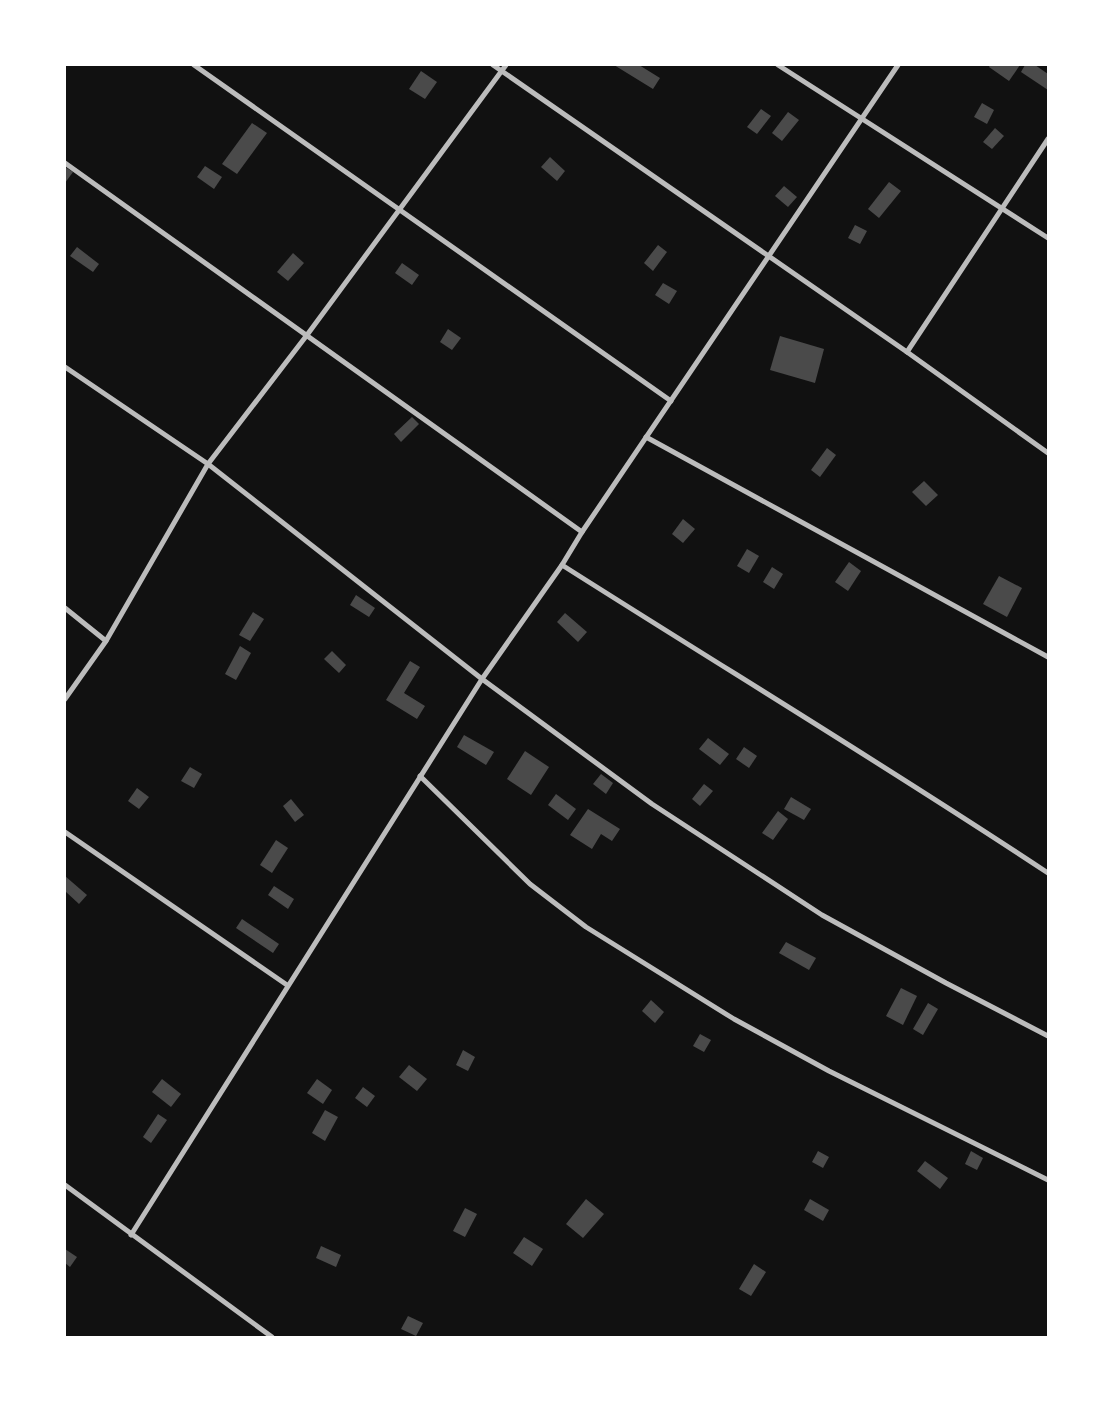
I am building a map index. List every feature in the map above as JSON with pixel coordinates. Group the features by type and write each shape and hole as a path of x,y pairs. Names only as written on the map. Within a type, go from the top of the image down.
{"street":[{"path":"194,65 671,401"},
{"path":"493,65 907,352 1048,453"},
{"path":"65,699 106,641 208,464 506,65"},
{"path":"778,65 1048,238"},
{"path":"131,1235 287,985 482,679 562,565 582,532 898,65"},
{"path":"907,352 1048,139"},
{"path":"65,163 582,532"},
{"path":"65,367 208,464 482,679 652,804 822,915 1048,1036"},
{"path":"646,437 1046,657 1048,650"},
{"path":"562,565 776,701 949,807 1048,873"},
{"path":"65,608 106,641"},
{"path":"420,776 530,884 586,927 734,1019 829,1071 1048,1180"},
{"path":"65,832 287,985"},
{"path":"65,1185 272,1337"}],"building":[{"path":"614,65 639,65 660,78 653,89"},
{"path":"990,65 1020,65 1009,81 989,67"},
{"path":"1025,65 1035,65 1048,74 1048,90 1021,72"},
{"path":"421,71 437,82 425,99 409,89"},
{"path":"982,103 994,110 987,124 974,117"},
{"path":"761,109 771,116 757,134 747,127"},
{"path":"788,112 799,120 782,141 772,133"},
{"path":"252,123 267,133 237,174 222,164"},
{"path":"995,128 1004,136 992,149 983,142"},
{"path":"550,157 565,171 557,181 541,167"},
{"path":"205,166 222,177 214,189 197,177"},
{"path":"65,167 73,172 65,183"},
{"path":"889,182 901,191 879,218 868,209"},
{"path":"784,186 797,197 788,207 775,196"},
{"path":"855,225 867,231 860,244 848,238"},
{"path":"658,245 667,252 653,271 644,263"},
{"path":"77,247 99,264 93,272 70,256"},
{"path":"293,253 304,263 288,281 277,272"},
{"path":"402,263 419,275 412,285 395,273"},
{"path":"663,283 677,291 669,304 655,295"},
{"path":"448,329 461,338 452,350 440,342"},
{"path":"780,336 824,349 815,383 770,370"},
{"path":"412,417 419,424 401,442 394,434"},
{"path":"827,448 836,455 820,477 811,470"},
{"path":"924,481 938,495 926,506 912,492"},
{"path":"683,519 695,529 683,543 672,534"},
{"path":"747,549 759,556 749,573 737,566"},
{"path":"849,562 861,571 848,591 835,582"},
{"path":"772,567 783,574 774,589 763,582"},
{"path":"999,576 1022,588 1007,617 983,604"},
{"path":"356,595 375,608 369,617 350,605"},
{"path":"253,612 264,619 250,641 239,635"},
{"path":"565,613 587,632 578,642 557,622"},
{"path":"240,646 251,653 236,680 225,674"},
{"path":"332,651 346,665 339,673 324,659"},
{"path":"410,661 420,667 404,693 425,706 417,719 386,700"},
{"path":"464,735 494,752 486,765 457,747"},
{"path":"708,738 729,754 720,765 699,749"},
{"path":"744,747 757,756 749,768 736,759"},
{"path":"525,751 549,767 531,795 507,779"},
{"path":"190,767 202,774 194,788 181,781"},
{"path":"601,774 613,783 606,794 593,784"},
{"path":"704,784 713,791 700,806 692,799"},
{"path":"137,788 149,797 139,809 128,801"},
{"path":"556,794 576,809 568,820 548,805"},
{"path":"791,797 811,809 804,820 784,809"},
{"path":"291,799 304,815 295,822 283,806"},
{"path":"588,809 620,829 612,841 601,834 592,849 570,835"},
{"path":"778,811 788,819 773,840 762,833"},
{"path":"276,840 288,848 272,873 260,865"},
{"path":"65,876 87,895 79,904 65,891"},
{"path":"274,886 294,899 288,909 268,895"},
{"path":"242,919 279,944 273,953 236,928"},
{"path":"786,942 816,958 809,970 779,953"},
{"path":"901,988 917,996 903,1025 886,1016"},
{"path":"651,1000 664,1012 655,1023 642,1011"},
{"path":"928,1003 938,1009 923,1035 913,1029"},
{"path":"700,1034 711,1040 704,1052 693,1046"},
{"path":"463,1050 475,1057 468,1071 456,1065"},
{"path":"409,1065 427,1079 417,1091 399,1077"},
{"path":"162,1079 181,1094 171,1107 152,1092"},
{"path":"317,1079 332,1090 323,1104 307,1093"},
{"path":"363,1087 375,1096 367,1107 355,1098"},
{"path":"325,1110 338,1117 325,1141 312,1133"},
{"path":"158,1114 167,1120 151,1143 143,1137"},
{"path":"818,1151 829,1157 823,1168 812,1162"},
{"path":"971,1151 983,1158 977,1170 965,1164"},
{"path":"925,1161 948,1178 940,1189 917,1171"},
{"path":"586,1199 604,1214 583,1238 566,1224"},
{"path":"810,1199 829,1210 823,1221 804,1210"},
{"path":"465,1208 477,1214 465,1237 453,1231"},
{"path":"524,1237 543,1249 532,1266 513,1253"},
{"path":"321,1246 341,1255 336,1267 316,1258"},
{"path":"65,1249 77,1257 70,1267 65,1263"},
{"path":"754,1264 766,1272 751,1296 739,1289"},
{"path":"408,1316 423,1323 416,1336 401,1329"}]}
